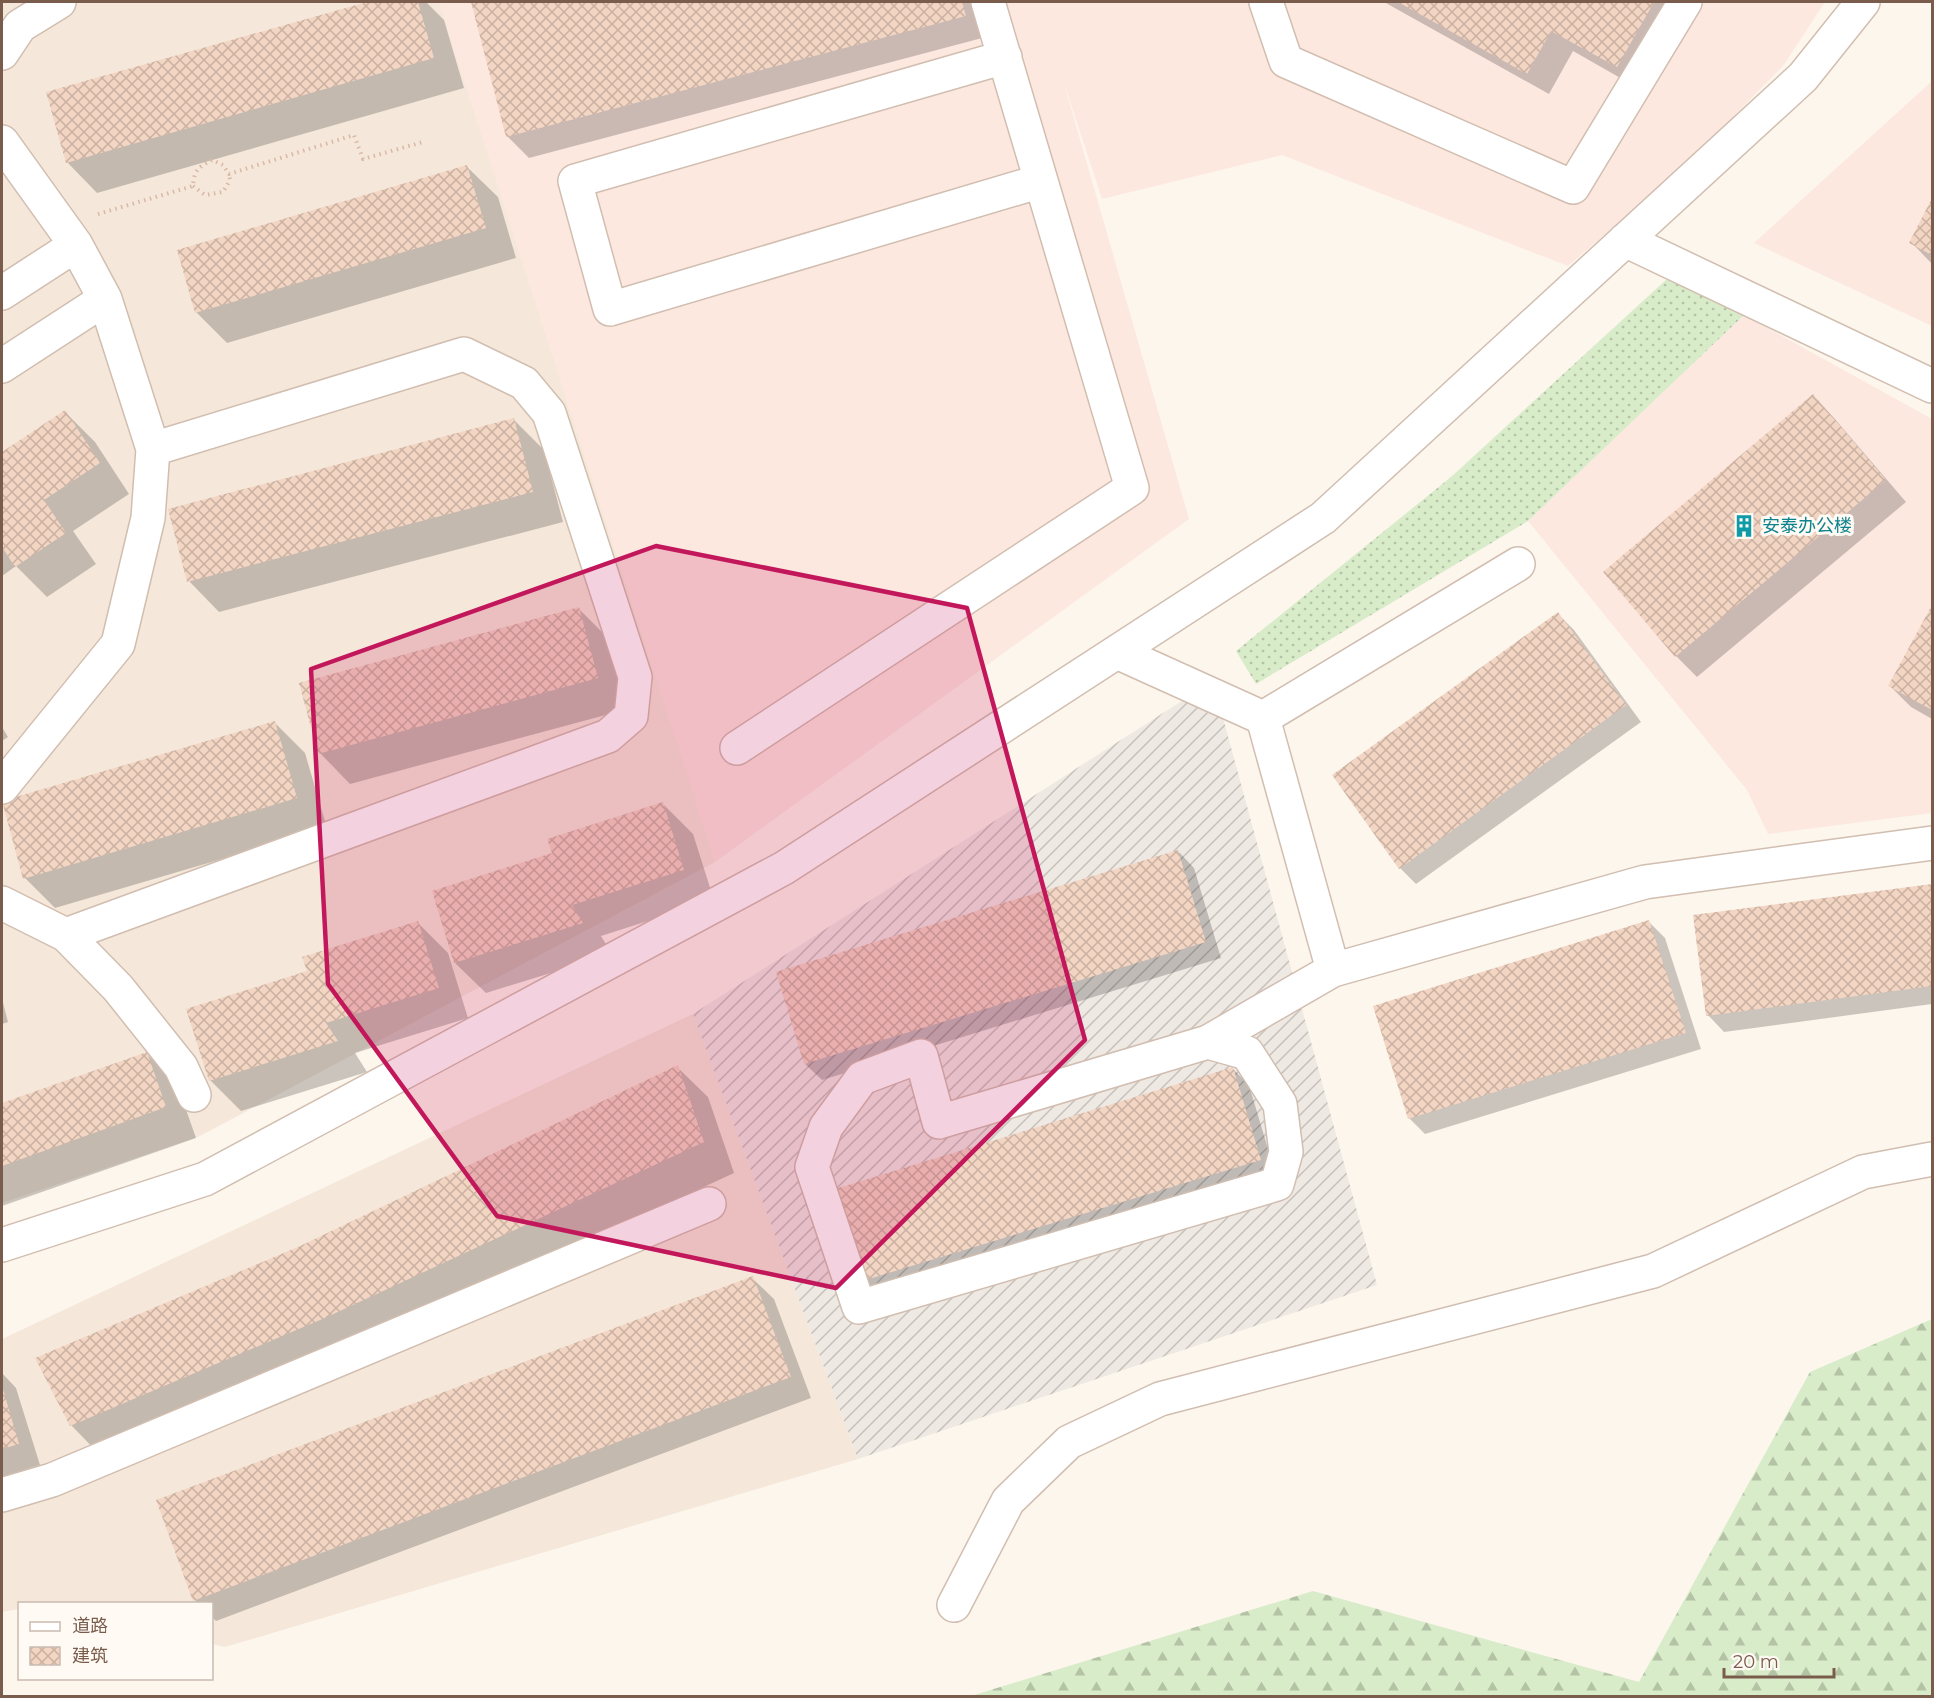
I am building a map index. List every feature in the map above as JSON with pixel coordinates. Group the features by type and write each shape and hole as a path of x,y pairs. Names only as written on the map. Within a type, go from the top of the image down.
{"street":[{"path":"2,53 20,26 58,2"},
{"path":"737,748 1132,488 988,2"},
{"path":"1266,2 1286,61 1573,188 1685,2"},
{"path":"2,1245 205,1179 784,868 1323,518 1803,77 1851,5"},
{"path":"1005,57 575,181 610,309 1041,181"},
{"path":"2,142 69,235 105,300 153,449 148,518 118,644 2,787"},
{"path":"2,293 69,235"},
{"path":"1625,240 1932,386"},
{"path":"2,366 105,300"},
{"path":"66,935 608,736 631,716 635,676 549,413 524,383 464,354 153,449"},
{"path":"1263,718 1518,564"},
{"path":"1117,652 1263,718"},
{"path":"1263,718 1333,970"},
{"path":"1208,1042 1247,1053 1280,1104 1286,1152 1277,1184 859,1307 812,1167 826,1127 862,1078 921,1056 939,1122 1208,1042 1333,970 1646,882 1932,843"},
{"path":"2,903 66,935 118,988 181,1068 194,1095"},
{"path":"954,1605 1008,1501 1069,1442 1160,1399 1653,1271 1863,1173 1932,1159"},
{"path":"2,1495 52,1480 709,1204"}],"path":[{"path":"229,174 354,135 363,159 423,142"},
{"path":"212,160 223,165 229,174 230,180 223,192 205,195 193,186 193,174 200,166 212,160"},
{"path":"69,235 193,186"}],"highlighted area":[{"path":"656,546 967,608 1085,1040 836,1288 497,1216 328,984 311,669"}],"shaded area":[{"path":"2,2 446,2 467,43 715,862 198,1137 2,1203"},
{"path":"439,2 1825,2 1783,66 1688,163 1568,266 1282,155 1102,199 1063,80 1189,519 715,862"},
{"path":"1932,81 1932,326 1754,243"},
{"path":"1744,315 1932,419 1932,813 1768,834 1747,790 1528,521"},
{"path":"1213,681 1377,1285 858,1459 693,1014"},
{"path":"693,1014 858,1459 225,1647 213,1644 213,1602 18,1602 18,1609 2,1612 2,1339"}],"green space":[{"path":"1667,279 1744,315 1528,521 1256,684 1236,651 1451,477"},
{"path":"1932,1319 1932,1696 971,1696 1313,1591 1639,1682 1810,1372"}],"building":[{"path":"367,2 418,2 434,58 66,163 46,92"},
{"path":"471,2 962,2 966,16 506,137"},
{"path":"1398,2 1654,2 1617,67 1551,31 1527,74"},
{"path":"467,165 486,228 195,313 177,250"},
{"path":"1932,198 1932,255 1909,243"},
{"name":"安泰办公楼","path":"1813,394 1886,480 1675,657 1603,572"},
{"path":"65,410 100,463 44,500 66,533 15,567 2,547 2,452"},
{"path":"514,418 533,492 187,582 168,509"},
{"path":"1932,605 1932,710 1888,686"},
{"path":"579,607 598,678 318,754 299,683"},
{"path":"1558,612 1626,705 1399,869 1332,775"},
{"path":"275,721 297,798 23,879 2,801"},
{"path":"663,802 684,870 572,905 583,923 454,963 432,891 552,853 547,839"},
{"path":"1178,850 1206,942 804,1064 776,972"},
{"path":"1932,884 1932,986 1706,1016 1693,915"},
{"path":"1649,920 1686,1033 1408,1119 1373,1006"},
{"path":"418,921 439,988 326,1023 338,1041 209,1081 186,1009 307,971 302,957"},
{"path":"147,1052 166,1107 2,1166 2,1103"},
{"path":"678,1065 704,1142 327,1317 70,1426 35,1358 298,1247"},
{"path":"1233,1067 1261,1160 859,1282 832,1190"},
{"path":"753,1276 791,1377 193,1601 156,1500"},
{"path":"2,1386 19,1444 2,1449"}],"place":[{"name":"安泰办公楼","path":"1744,526"}]}
